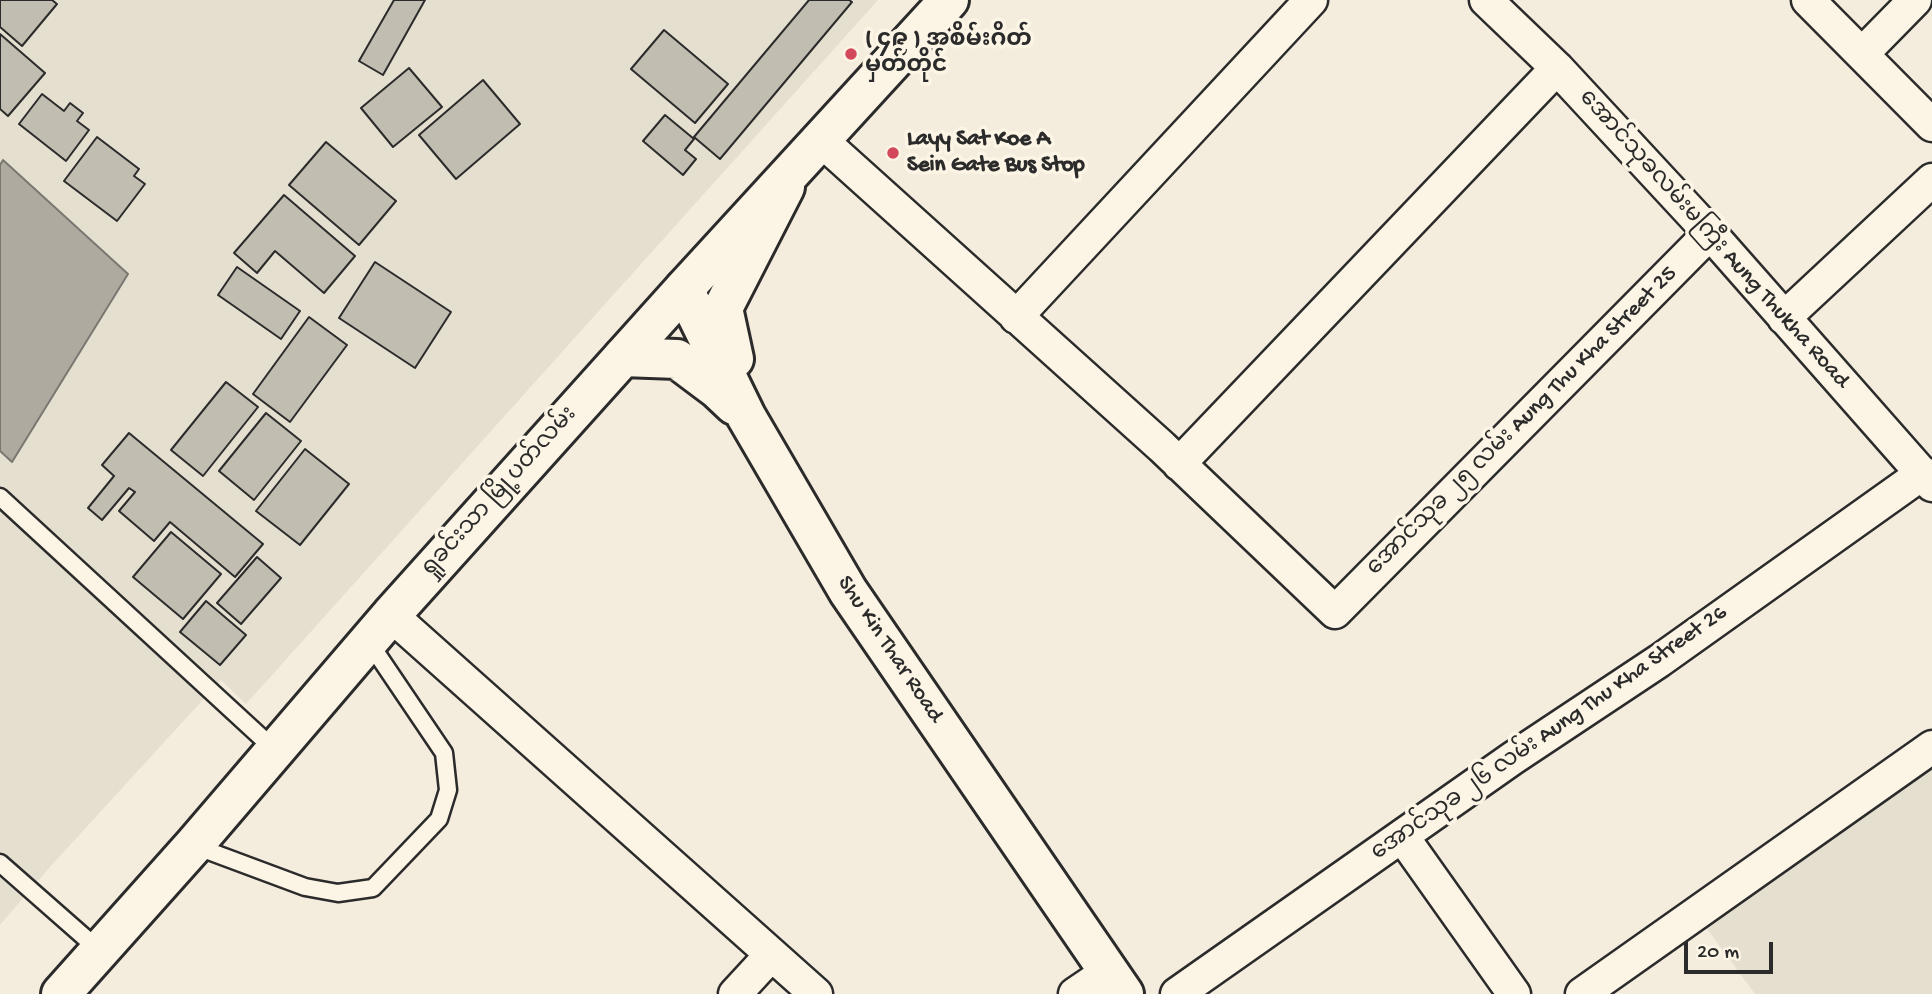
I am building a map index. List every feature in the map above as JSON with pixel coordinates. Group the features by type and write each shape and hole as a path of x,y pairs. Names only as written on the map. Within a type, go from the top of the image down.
{"main road":[{"name":"ရှုခင်းသာ မြို့ပတ်လမ်း","path":"61,994 194,845 380,628 622,357 949,0"},
{"path":"746,416 723,308 794,170"},
{"name":"Shu Kin Thar Road","path":"684,289 746,416 848,591 1117,983"},
{"path":"622,357 677,359 717,389 746,416"}],"street":[{"path":"1016,317 1311,0"},
{"name":"အောင်သုခလမ်းမကြီး Aung Thukha Road","path":"1486,0 1557,68 1710,233 1928,479"},
{"path":"1808,0 1932,125"},
{"path":"1862,54 1915,0"},
{"path":"822,141 1179,464 1557,68"},
{"path":"1784,318 1932,180"},
{"name":"အောင်သုခ ၂၅ လမ်း Aung Thu Kha Street 25","path":"1179,464 1335,612 1710,233"},
{"name":"အောင်သုခ ၂၆ လမ်း Aung Thu Kha Street 26","path":"1177,994 1513,758 1928,479"},
{"path":"380,628 816,994"},
{"path":"1582,994 1932,747"},
{"path":"1402,836 1514,994"},
{"path":"735,994 771,955"},
{"path":"1075,994 1117,983"}],"lane":[{"path":"0,498 275,750"},
{"path":"194,845 305,887 338,893 373,888 439,818 448,790 444,753 380,628"},
{"path":"0,863 99,950"}],"shaded area":[{"path":"0,0 878,0 246,704 221,680 0,925"},
{"path":"3,160 128,274 12,462 0,451 0,165"},
{"path":"1932,766 1932,994 1755,994 1705,926"}],"building":[{"path":"0,0 52,0 57,4 22,46 0,27"},
{"path":"394,0 425,0 383,75 359,61"},
{"path":"809,0 852,2 720,159 694,137"},
{"path":"664,30 728,84 695,123 631,69"},
{"path":"0,34 45,73 8,116 0,109"},
{"path":"409,68 442,107 393,147 361,108"},
{"path":"483,80 520,124 456,179 419,135"},
{"path":"42,94 64,111 70,103 83,113 77,121 89,130 66,161 19,124"},
{"path":"665,115 694,139 685,150 696,159 683,175 643,141"},
{"path":"97,137 139,169 134,176 145,184 117,221 64,181"},
{"path":"326,142 396,201 359,245 289,185"},
{"path":"284,195 355,256 324,293 275,251 257,273 234,253"},
{"path":"375,262 451,312 415,368 339,318"},
{"path":"237,267 300,311 281,339 218,295"},
{"path":"309,317 347,345 290,422 253,394"},
{"path":"226,382 258,407 203,476 171,450"},
{"path":"266,413 301,441 254,500 219,471"},
{"path":"129,433 263,544 235,577 170,522 154,541 119,511 135,492 129,488 102,520 88,508 114,476 102,465"},
{"path":"305,449 349,484 300,545 256,511"},
{"path":"171,532 221,574 183,619 133,577"},
{"path":"257,557 281,578 241,624 217,603"},
{"path":"206,601 246,635 220,665 180,632"}],"place":[{"name":"( ၄၉ ) အစိမ်းဂိတ် မှတ်တိုင်","path":"851,54"},
{"name":"Layy Sat Koe A Sein Gate Bus Stop","path":"893,153"}]}
